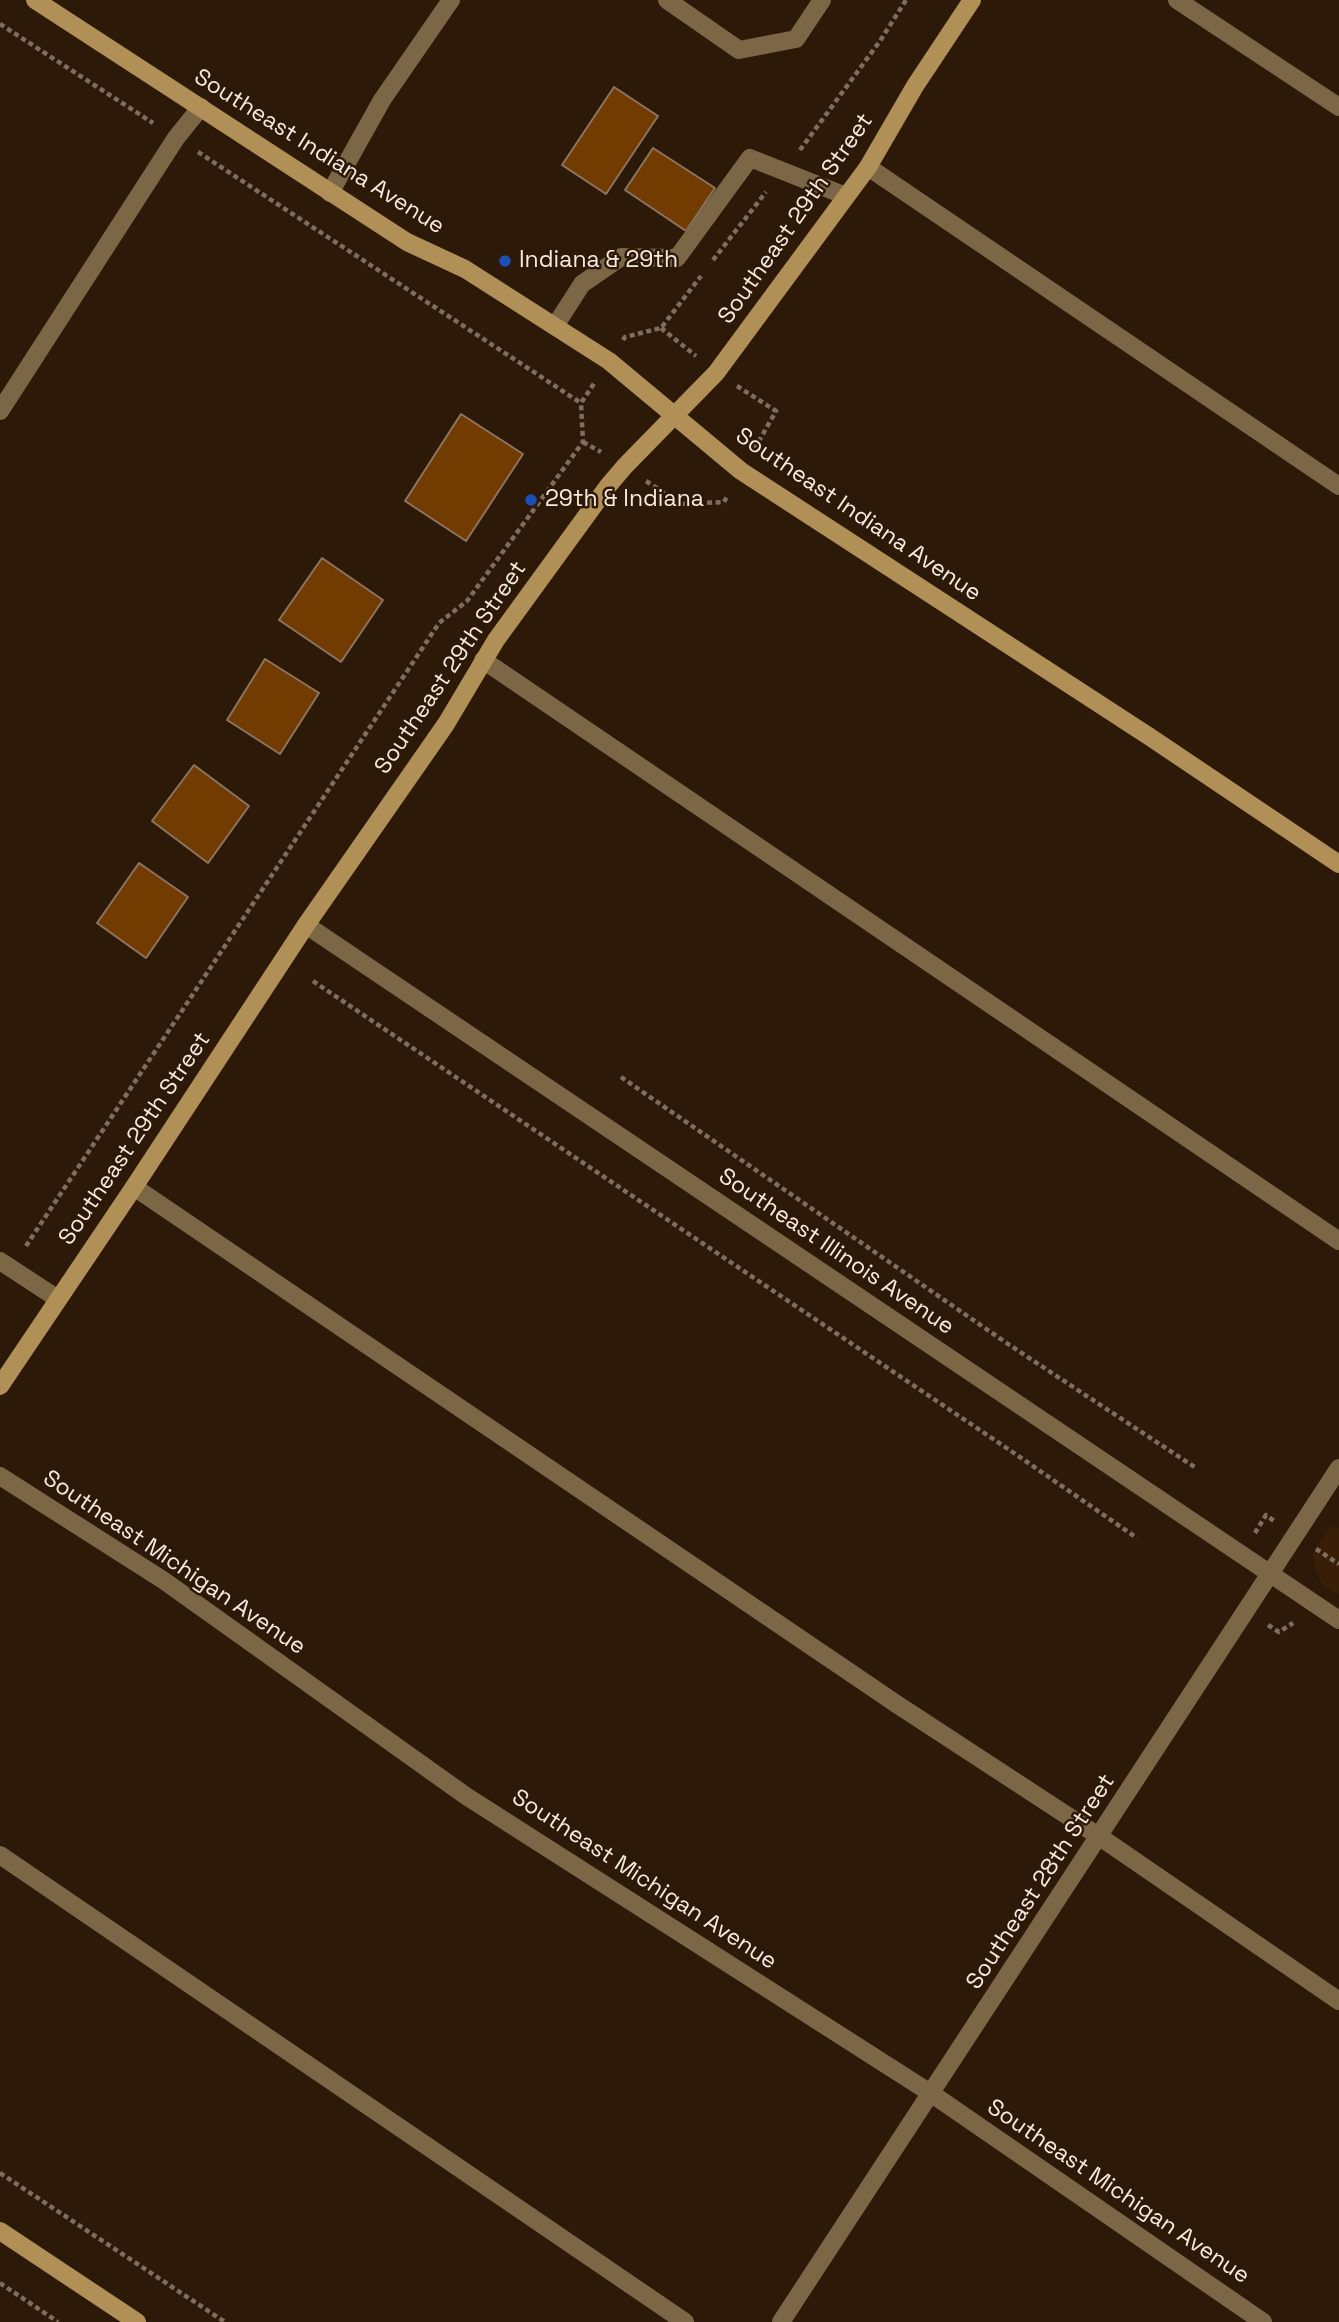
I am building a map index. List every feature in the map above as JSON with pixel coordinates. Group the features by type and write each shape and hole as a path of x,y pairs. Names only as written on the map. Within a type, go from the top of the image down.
{"street":[{"name":"Southeast Indiana Avenue","path":"35,0 407,242 465,269 609,361 741,471 1150,737 1339,864"},
{"path":"330,192 383,100 451,0"},
{"path":"667,0 739,50 796,39 822,0"},
{"name":"Southeast 29th Street","path":"0,1386 306,925 446,724 483,660 608,486 716,373 867,167 971,0"},
{"path":"1177,0 1339,107"},
{"path":"0,411 176,138 201,107"},
{"path":"555,326 582,284 621,257 677,258 750,158 846,196"},
{"path":"867,167 1339,486"},
{"path":"483,660 1339,1241"},
{"name":"Southeast Illinois Avenue","path":"306,925 1339,1620"},
{"path":"134,1186 1339,2001"},
{"path":"6,1264 58,1298"},
{"name":"Southeast 28th Street","path":"781,2322 1339,1468"},
{"name":"Southeast Michigan Avenue","path":"0,1476 163,1580 466,1796 932,2094 1263,2322"},
{"path":"0,1855 685,2322"},
{"path":"0,2231 137,2322"}],"path":[{"path":"712,262 807,141 906,0"},
{"path":"0,24 581,403"},
{"path":"6,1264 387,706 439,623 467,601 583,442 581,403 625,337 661,328 704,273"},
{"path":"313,981 1014,1452 1137,1538"},
{"path":"621,1077 1008,1344 1196,1468"},
{"path":"0,2173 225,2322"},
{"path":"0,2283 58,2322"}],"shaded area":[{"path":"1330,1527 1339,1528 1339,1595 1321,1583 1313,1553"}],"building":[{"path":"614,87 658,116 606,194 562,165"},
{"path":"653,148 715,188 686,231 625,190"},
{"path":"461,414 523,454 466,541 405,501"},
{"path":"322,558 383,600 341,662 279,620"},
{"path":"265,659 319,693 280,754 227,720"},
{"path":"194,765 249,806 208,863 152,821"},
{"path":"139,863 188,897 146,958 97,923"}],"place":[{"name":"Indiana & 29th","path":"505,261"},
{"name":"29th & Indiana","path":"531,500"}]}
